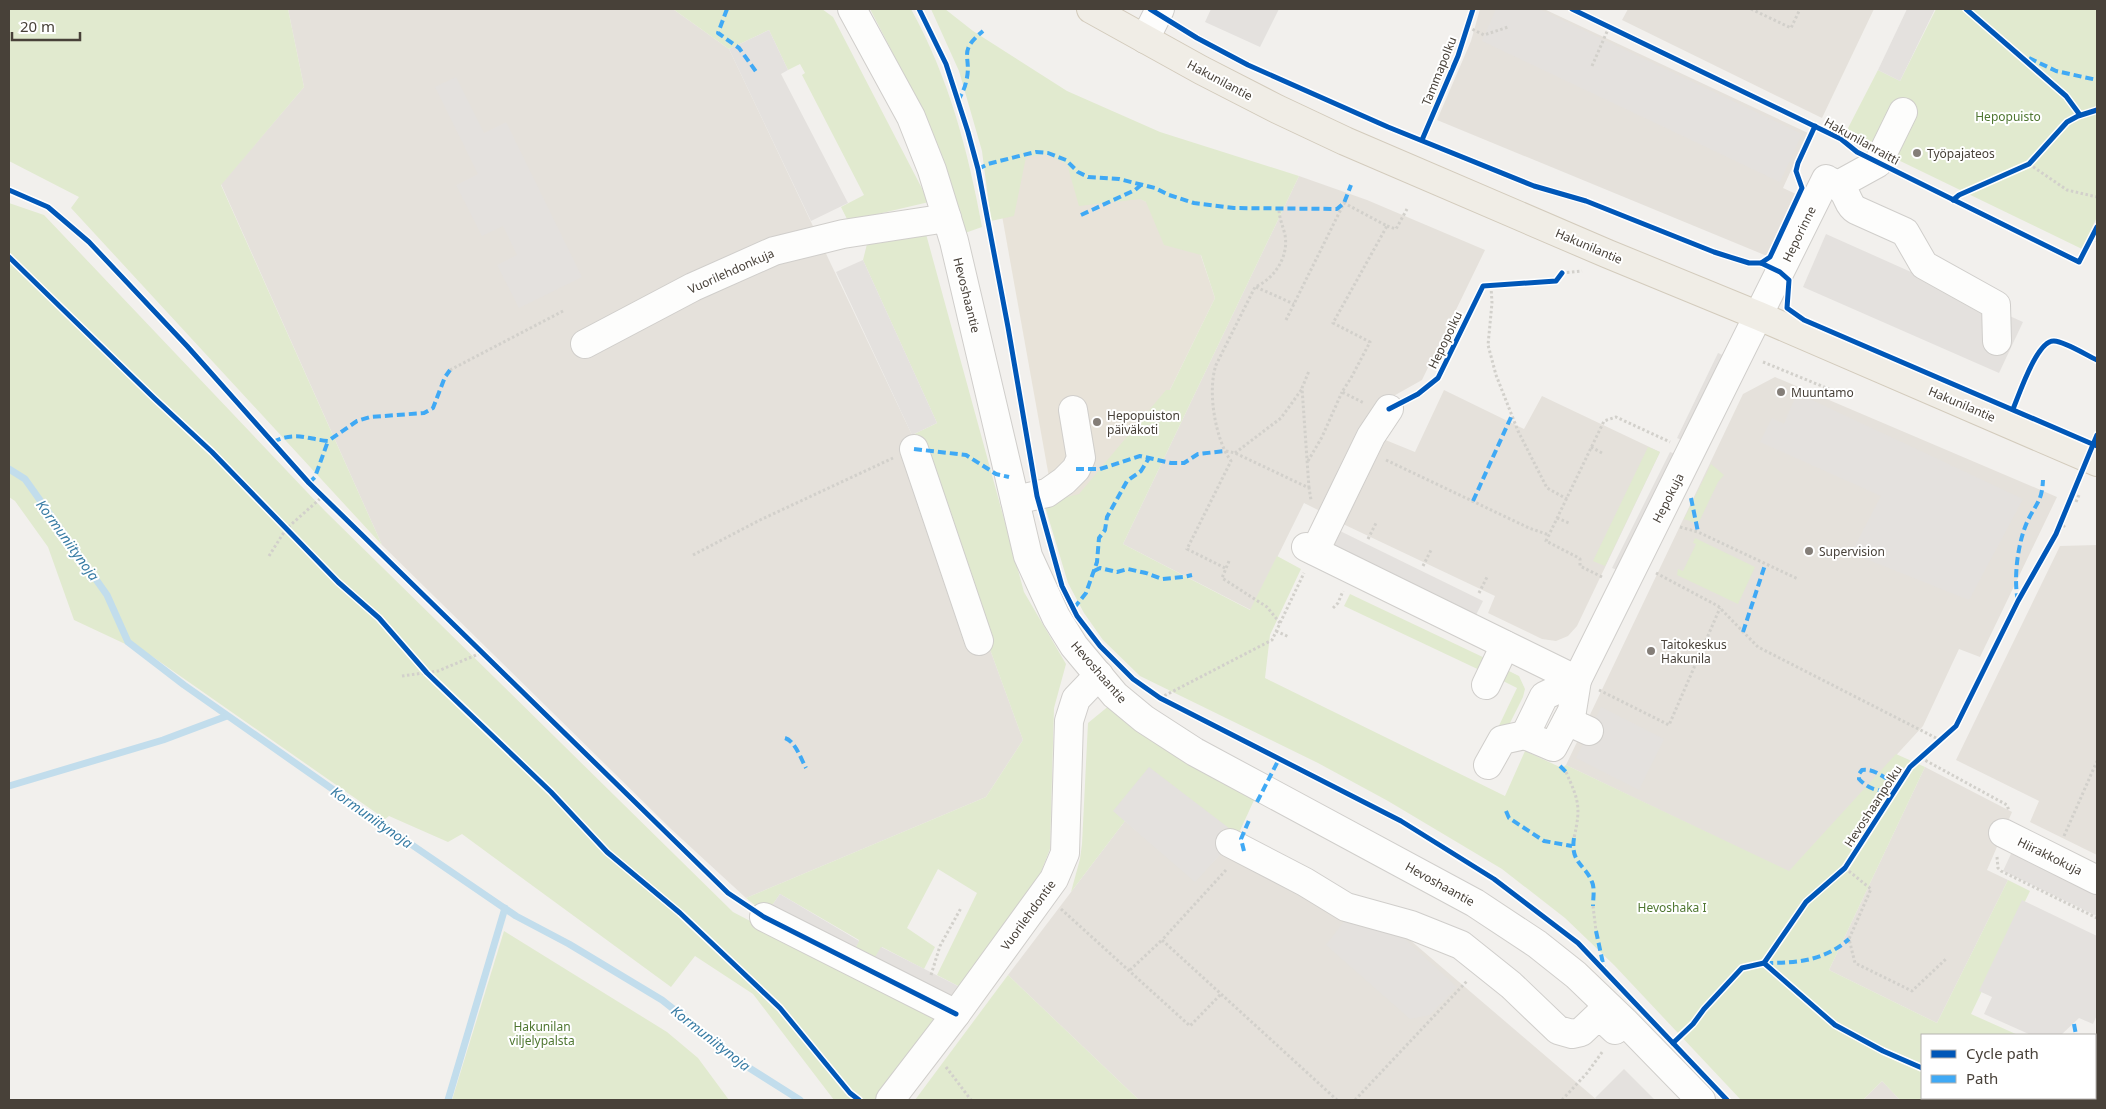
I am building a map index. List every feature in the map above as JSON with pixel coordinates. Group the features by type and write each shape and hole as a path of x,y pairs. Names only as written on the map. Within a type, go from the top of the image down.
{"main road":[{"name":"Hakunilantie","path":"1091,9 1269,105 1345,141 1608,254 1759,316 2097,462"}],"street":[{"name":"Hevoshaantie","path":"852,9 911,117 932,170 947,218 974,320 1028,556 1056,617 1074,646 1115,695 1144,719 1195,752 1483,908 1544,949 1576,975 1624,1021 1700,1100"},
{"path":"1145,39 1160,9"},
{"path":"1903,112 1878,162 1832,182 1846,193 1849,205 1856,210 1905,232 1924,265 1996,305 1997,341"},
{"name":"Heporinne","path":"1759,316 1832,182"},
{"name":"Vuorilehdonkuja","path":"585,344 693,287 774,251 843,234 947,218"},
{"name":"Hepokuja","path":"1525,734 1553,748 1578,726 1572,710 1588,685 1759,316"},
{"path":"1389,409 1376,426 1309,555 1410,578 1505,645 1588,685"},
{"path":"1014,500 1048,493 1076,469 1081,458 1073,410"},
{"path":"914,449 979,641"},
{"path":"1486,685 1505,645"},
{"name":"Vuorilehdontie","path":"890,1100 956,1014 1054,879 1065,853 1069,721 1076,699 1099,675"},
{"path":"1488,765 1502,740 1525,734 1544,696 1588,685"},
{"name":"Hiirakkokuja","path":"2002,833 2056,850 2097,880"},
{"path":"1237,847 1305,882 1346,907 1432,932 1461,945 1485,962 1558,1030 1572,1034 1581,1032 1600,1015 1615,1030 1624,1021"},
{"path":"764,917 956,1014"}],"path":[{"path":"1751,9 1791,28 1800,9"},
{"path":"1602,23 1611,25 1618,31"},
{"path":"1592,66 1611,25"},
{"path":"1468,27 1484,35 1508,27"},
{"path":"2021,168 2029,164 2034,157"},
{"path":"2029,164 2067,190 2097,197"},
{"path":"1286,320 1344,204 1396,229 1407,209"},
{"path":"1225,568 1187,549 1231,462 1225,451 1218,428 1211,390 1212,378 1216,365 1255,287 1273,275 1282,256 1286,244 1285,234 1279,220 1279,208"},
{"path":"1307,462 1322,436 1342,392 1352,378 1370,342 1334,323 1387,226"},
{"path":"2088,246 2094,237"},
{"path":"1562,273 1588,270"},
{"path":"1483,286 1500,285"},
{"path":"1491,286 1492,303 1488,345 1496,375 1518,431 1547,488 1567,499"},
{"path":"1255,287 1294,304"},
{"path":"450,370 565,310"},
{"path":"1762,362 1829,390"},
{"path":"1234,453 1282,418 1302,388 1309,371"},
{"path":"1302,388 1309,488 1312,505"},
{"path":"1342,392 1368,405 1389,409"},
{"path":"1604,578 1580,566 1580,559 1577,557 1546,541 1604,421 1616,417 1670,442"},
{"path":"1592,447 1602,453"},
{"path":"693,555 768,516 914,449"},
{"path":"1364,450 1529,528 1549,535"},
{"path":"1225,451 1234,453 1309,488"},
{"path":"315,490 328,503"},
{"path":"2076,502 2079,495"},
{"path":"269,556 286,529 322,496"},
{"path":"1557,518 1569,523"},
{"path":"2056,534 2061,518"},
{"path":"279,522 293,536"},
{"path":"1368,539 1376,523"},
{"path":"2051,542 2066,524"},
{"path":"1677,526 1698,532 1798,579"},
{"path":"1410,578 1431,550"},
{"path":"1160,698 1272,640 1309,555"},
{"path":"1229,561 1222,578 1267,607 1280,623"},
{"path":"1656,572 1720,608 1758,647 1940,740"},
{"path":"1479,593 1487,577"},
{"path":"1332,608 1338,603 1343,592"},
{"path":"1588,685 1669,725 1720,608"},
{"path":"1276,631 1289,637"},
{"path":"474,647 487,659"},
{"path":"402,676 438,672 481,653"},
{"path":"421,666 432,678"},
{"path":"1154,694 1169,703"},
{"path":"1934,746 1945,735"},
{"path":"1921,758 2008,805 2010,817 2002,833 1997,860 2001,872 2097,918"},
{"path":"2056,850 2097,761"},
{"path":"1566,772 1578,800 1578,821 1574,838"},
{"path":"1130,970 1162,940 1237,847"},
{"path":"1845,868 1871,889 1849,939 1855,962 1912,991 1947,958"},
{"path":"1593,906 1596,931"},
{"path":"921,996 933,970 940,946 961,908"},
{"path":"1060,908 1190,1026 1222,994"},
{"path":"1162,940 1337,1100"},
{"path":"1355,1100 1485,962"},
{"path":"1562,1100 1587,1073 1624,1021"},
{"path":"944,1064 971,1100"}],"shaded area":[{"path":"288,9 673,9 729,49 912,435 1023,740 986,797 746,898 671,829 382,545 221,184 304,87"},
{"path":"1211,9 1279,9 1260,47 1205,22"},
{"path":"1480,9 1544,9 1808,133 1783,188 1796,194 1767,256 1437,120 1471,41"},
{"path":"1496,9 1539,9 1802,134 1780,182 1482,41"},
{"path":"1628,9 1874,9 1822,118 1622,20"},
{"path":"1907,9 1935,9 1900,81 1878,70"},
{"path":"769,30 788,70 781,74 848,203 811,221 729,49"},
{"path":"456,77 484,133 506,122 582,277 519,308 497,265 517,255 503,226 482,236 456,185 478,174 435,87"},
{"name":"Hepopuiston päiväkoti","path":"1031,146 1190,223 1215,298 1094,545 1063,555 992,160"},
{"path":"1299,176 1367,200 1485,250 1422,380 1374,407 1324,513 1304,503 1251,610 1123,544"},
{"path":"1826,234 2023,322 1999,373 1803,287"},
{"path":"863,260 937,423 912,435 836,272"},
{"path":"1718,353 1725,356 1684,441 1677,438"},
{"path":"1775,377 2057,497 1980,657 1959,649 1923,726 1789,872 1566,765 1743,394"},
{"path":"1444,390 1524,429 1542,396 1660,452 1577,626 1568,636 1556,641 1542,639 1488,613 1495,596 1343,524 1383,439 1415,452"},
{"path":"1797,393 2023,499 1969,600 1851,553 1881,496 1760,442 1772,418 1784,424"},
{"path":"1670,452 1678,455 1620,571 1612,568"},
{"path":"1338,530 1483,601 1475,617 1330,547"},
{"path":"2097,545 2097,855 2030,822 2039,801 1956,760 2060,546"},
{"path":"1601,707 1664,739 1639,790 1576,758"},
{"path":"1149,767 1238,835 1195,882 1113,811"},
{"path":"1925,767 2012,812 1987,870 2008,880 1937,1023 1829,970"},
{"path":"1125,821 1195,881 1238,835 1396,928 1597,1100 1139,1100 1008,975"},
{"path":"2017,841 2097,880 2097,916 2003,871"},
{"path":"780,894 859,941 853,953 872,962 881,947 960,987 947,1006 766,914"},
{"path":"2022,900 2097,936 2097,1015 2093,1024 2079,1018 2062,1034 2029,1034 1984,1014 1992,997 1979,991"},
{"path":"1345,920 1405,939 1457,987 1430,1015 1410,1019 1326,945"},
{"path":"1624,1069 1655,1100 1597,1100 1595,1098"},
{"path":"1882,1081 1900,1100 1863,1100"}],"green space":[{"path":"9,9 288,9 304,87 221,185 382,545 71,208 79,197 9,161"},
{"path":"673,9 822,9 833,17 929,202 848,221 841,207 864,195 802,75 805,73 800,64 788,70 769,30 729,49"},
{"path":"870,9 911,9 936,61 956,115 982,227 965,233 945,163 926,117"},
{"name":"Hevoshaka I","path":"931,9 945,9 973,31 1067,91 1160,132 1299,176 1123,544 1250,610 1277,556 1301,569 1270,635 1265,678 1505,796 1525,751 1562,768 1566,765 1789,871 1896,754 1925,767 1829,970 1937,1023 2008,880 2030,891 1971,1014 2016,1034 1921,1034 1921,1099 2091,1100 1900,1100 1882,1081 1863,1100 1741,1100 1614,965 1565,918 1502,869 1388,801 1318,763 1140,676 1103,640 1084,613 1068,583 1044,503 1079,494 1166,390 1170,390 1215,298 1201,255 1164,245 1146,202 1140,199 1079,206 1067,164 1046,154 1026,157 1014,216 991,221 982,151 959,71"},
{"name":"Hepopuisto","path":"1936,9 2097,9 2097,217 2082,249 1894,158 1894,156 1846,132 1878,70 1900,81"},
{"path":"9,203 44,215 325,511 733,912 937,1019 874,1100 834,1100 753,994 695,956 671,987 462,834 448,842 389,816 385,819 153,657 74,620 48,547 15,501 9,497"},
{"path":"926,234 1024,592 1066,664 1054,708 1050,849 1039,877 960,987 937,975 977,893 938,869 907,928 935,947 924,969 882,947 872,963 853,953 859,940 780,894 766,914 746,898 986,797 1023,740 912,435 937,423 863,260 867,244"},
{"path":"1648,447 1660,452 1605,566 1593,561"},
{"path":"1711,464 1724,475 1718,482 1698,524 1684,519"},
{"path":"1695,538 1755,567 1738,604 1677,575 1678,569 1683,571 1696,544 1693,543"},
{"path":"1350,594 1489,660 1488,674 1344,606"},
{"path":"1507,670 1519,676 1525,689 1508,727 1495,734 1517,688 1499,679"},
{"path":"1110,705 1255,798 1238,835 1114,811 1125,821 1071,892 1082,844 1088,723"},
{"name":"Hakunilan viljelypalsta","path":"504,931 667,1032 698,1058 729,1100 452,1100"},
{"path":"1008,975 1139,1100 915,1100"}],"waterway":[{"name":"Kormuniitynoja","path":"9,469 25,479 107,595 128,642 184,685 516,916 569,944 662,1000 743,1064 800,1100"},
{"path":"9,786 163,740 227,716"},
{"path":"448,1100 505,908"}],"marked path":[{"path":"727,9 718,33 739,48 757,73"},
{"path":"958,101 964,89 968,73 968,50 975,38 983,31"},
{"path":"2029,58 2056,71 2097,80"},
{"path":"978,169 988,164 1036,152 1048,153 1066,160 1078,172 1088,177 1119,179 1155,188 1169,195 1194,203 1234,208 1337,209 1344,203 1351,185"},
{"path":"1081,215 1135,190 1141,185"},
{"path":"273,442 295,436 328,441 357,421 370,417 424,413 433,408 445,377 450,370"},
{"path":"1473,501 1512,415"},
{"path":"309,483 315,477 328,441"},
{"path":"914,449 966,455 996,474 1009,477"},
{"path":"1076,469 1100,469 1140,456 1171,463 1184,463 1198,454 1225,451"},
{"path":"1074,608 1086,593 1097,562 1099,538 1105,530 1107,517 1127,481 1141,471 1149,458"},
{"path":"2018,601 2016,571 2019,549 2024,529 2040,497 2043,480"},
{"path":"1691,498 1698,532"},
{"path":"1743,632 1765,565"},
{"path":"1094,571 1100,568 1117,572 1128,569 1162,579 1192,575"},
{"path":"785,738 795,746 806,768"},
{"path":"1257,802 1279,759"},
{"path":"1560,766 1566,772"},
{"path":"1897,786 1887,790 1872,789 1859,779 1859,774 1862,770 1872,771 1899,784"},
{"path":"1506,811 1509,818 1544,841 1572,846"},
{"path":"1244,851 1241,839 1250,818"},
{"path":"1574,838 1573,846 1576,858 1593,884 1593,906"},
{"path":"1596,931 1604,968"},
{"path":"1765,963 1810,959 1830,952 1849,939"},
{"path":"2074,1024 2076,1034"}],"cycle path":[{"path":"919,9 946,64 978,169 1037,496 1062,586 1077,616 1100,646 1133,679 1160,698 1401,821 1494,879 1578,943 1727,1100"},
{"name":"Hakunilanraitti","path":"1150,9 1197,38 1248,65 1388,127 1534,186 1586,201 1714,252 1749,263 1761,263 1770,257 1802,188 1796,171 1815,126"},
{"name":"Tammapolku","path":"1422,140 1458,56 1473,9"},
{"name":"Hakunilanraitti","path":"1572,9 1841,139 1857,152 2079,262 2097,227"},
{"path":"1966,9 2066,96 2080,115"},
{"path":"1953,200 1959,195 2029,164 2067,122 2097,110"},
{"path":"9,190 48,207 89,242 187,346 309,483 728,893 764,917 956,1014"},
{"path":"9,257 212,452 338,582 379,618 427,673 551,792 607,852 680,913 780,1008 850,1093 859,1100"},
{"path":"1761,263 1780,272 1789,280 1787,308 1804,320 2097,446"},
{"name":"Hepopolku","path":"1389,409 1418,394 1438,378 1483,286 1556,281 1562,273"},
{"path":"2013,409 2029,369 2041,349 2048,343 2054,341 2064,344 2097,360"},
{"name":"Hevoshaanpolku","path":"1673,1043 1693,1024 1704,1009 1742,968 1764,963 1806,902 1845,868 1910,767 1956,726 2018,601 2056,534 2097,435"},
{"path":"1764,963 1835,1025 1883,1051 1921,1068"}],"place":[{"name":"Työpajateos","path":"1917,153"},
{"name":"Muuntamo","path":"1781,392"},
{"name":"Hepopuiston päiväkoti","path":"1097,422"},
{"name":"Supervision","path":"1809,551"},
{"name":"Taitokeskus Hakunila","path":"1651,651"}]}
